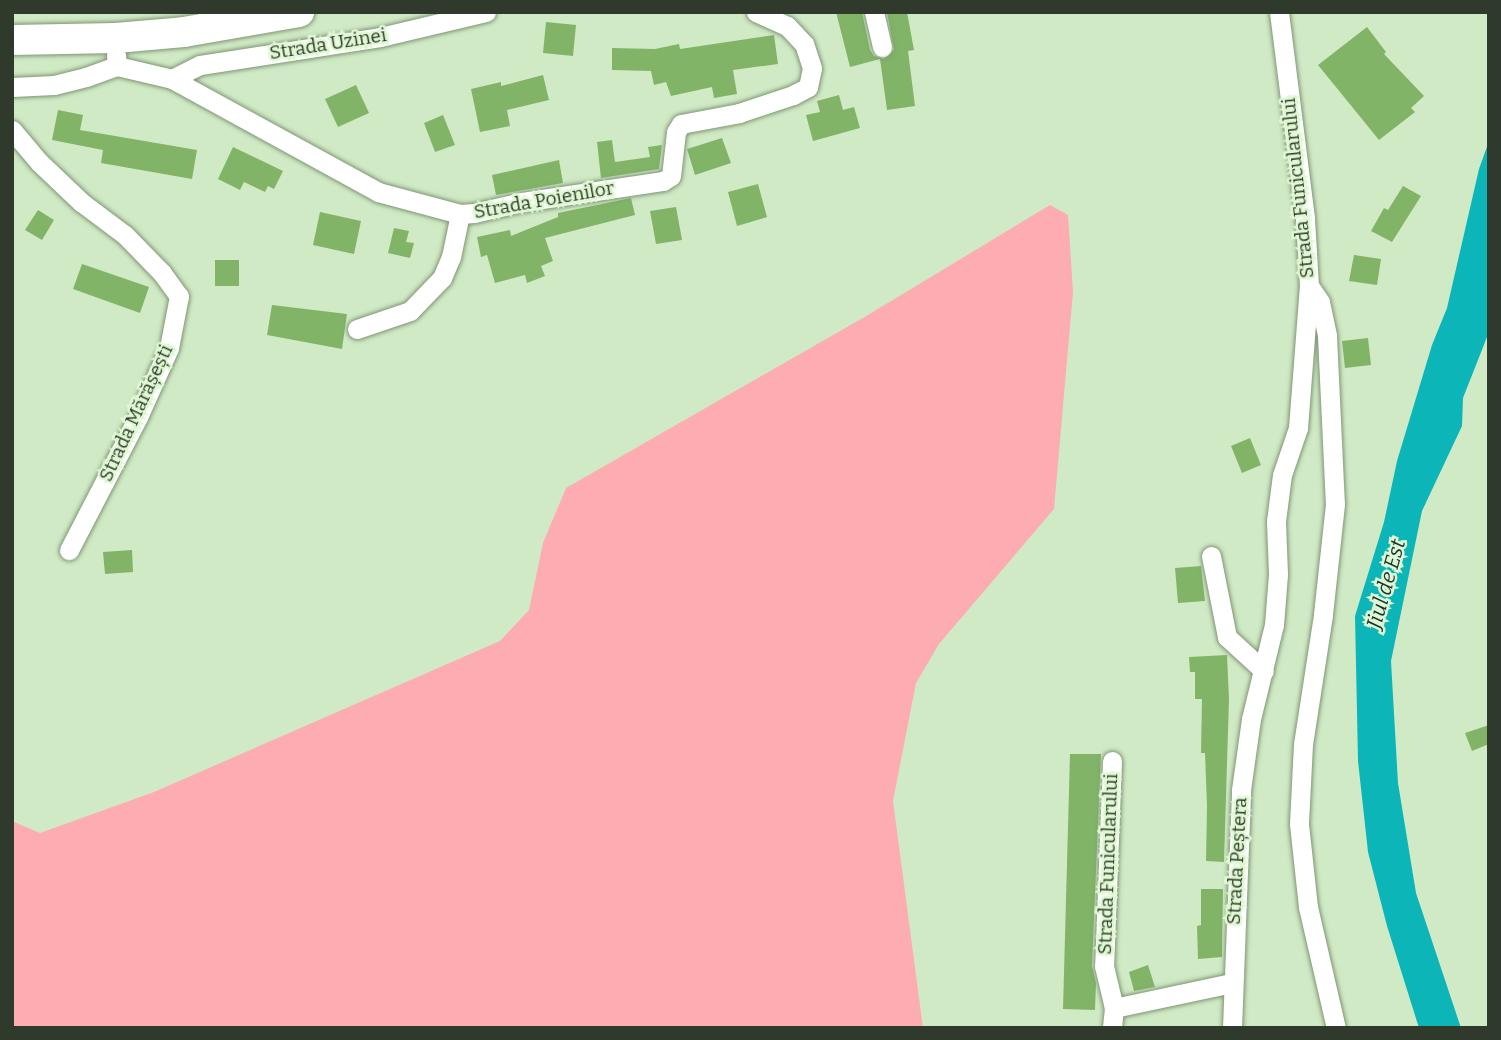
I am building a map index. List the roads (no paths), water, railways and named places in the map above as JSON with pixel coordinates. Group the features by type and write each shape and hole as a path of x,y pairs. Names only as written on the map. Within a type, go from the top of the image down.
{"main road":[{"path":"12,40 116,52 210,28 299,12"}],"street":[{"name":"Strada Uzinei","path":"172,79 200,65 369,39 486,12"},
{"name":"Strada Poienilor","path":"116,52 172,79 378,192 460,214 663,181 671,176 676,132 681,124 739,113 793,95 808,87 812,68 804,44 787,26 756,12"},
{"path":"874,12 882,47"},
{"name":"Strada Funicularului","path":"1259,695 1274,625 1278,574 1276,522 1282,475 1298,428 1309,286 1305,218 1279,12"},
{"path":"12,87 54,85 116,52"},
{"name":"Strada Mărășești","path":"12,130 39,162 82,202 125,235 162,273 179,296 169,348 138,417 69,550"},
{"path":"357,329 410,311 442,278 451,257 460,214"},
{"path":"1309,286 1320,302 1327,336 1335,505 1323,615 1303,744 1298,824 1308,907 1336,1028"},
{"path":"1211,556 1227,637 1264,671"},
{"name":"Strada Peștera","path":"1232,1028 1241,790 1251,719 1259,695"},
{"name":"Strada Funicularului","path":"1112,761 1104,966 1113,1018 1232,983"}],"water":[{"name":"Jiul de Est","path":"1489,141 1489,332 1463,398 1462,426 1422,511 1391,661 1398,783 1416,893 1461,1028 1419,1028 1387,926 1368,852 1358,761 1355,616 1384,522 1397,461 1432,345 1447,308 1479,169"}]}
